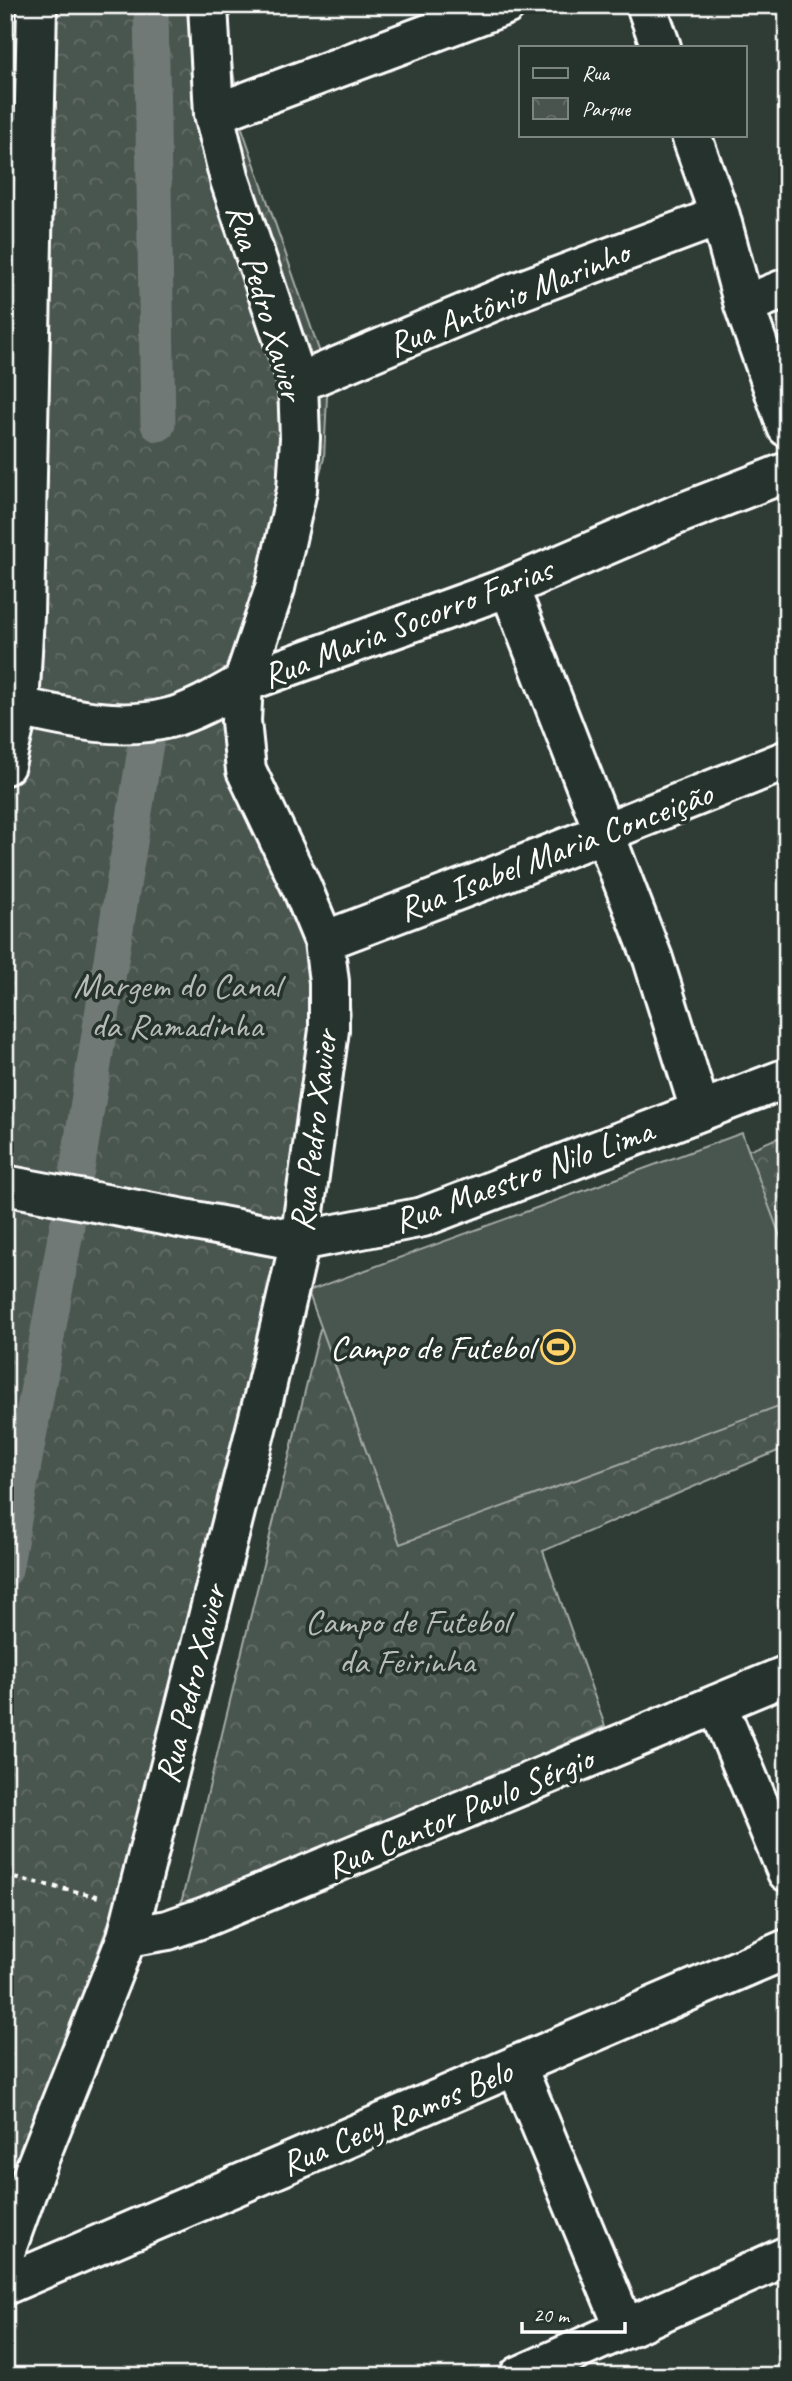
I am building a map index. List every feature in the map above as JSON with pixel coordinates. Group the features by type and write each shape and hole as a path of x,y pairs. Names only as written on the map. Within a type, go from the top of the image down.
{"street":[{"path":"5,765 19,707 24,615 37,5"},
{"name":"Rua Pedro Xavier","path":"5,2252 131,1921 262,1405 300,1241 329,1030 329,982 324,941 246,770 241,721 243,683 275,588 297,490 300,438 298,383 230,180 214,114 208,5"},
{"path":"214,114 506,5"},
{"path":"646,5 661,46"},
{"path":"691,136 720,216 744,305 787,427"},
{"name":"Rua Antônio Marinho","path":"298,383 506,296 720,216"},
{"path":"744,305 787,288"},
{"name":"Rua Maria Socorro Farias","path":"19,707 82,721 128,724 170,718 209,702 243,683 509,587 676,515 787,472"},
{"path":"5,570 24,615"},
{"path":"509,587 653,959 700,1110"},
{"name":"Rua Isabel Maria Conceição","path":"324,941 787,760"},
{"name":"Rua Maestro Nilo Lima","path":"5,1185 300,1241 423,1217 787,1078"},
{"name":"Rua Cantor Paulo Sérgio","path":"131,1921 168,1930 205,1917 787,1675"},
{"path":"717,1704 787,1872"},
{"name":"Rua Cecy Ramos Belo","path":"5,2285 787,1949"},
{"path":"516,2065 625,2329"},
{"path":"519,2376 787,2256"}],"path":[{"path":"5,1875 131,1921"}],"green space":[{"path":"5,5 26,5 17,467 5,439"},
{"name":"Margem do Canal da Ramadinha","path":"46,5 228,5 230,51 242,128 328,376 324,458 253,715 260,781 343,947 351,1014 304,1232 5,1174 5,683"},
{"name":"Campo de Futebol","path":"742,1133 787,1255 787,1403 400,1544 308,1291"},
{"name":"Campo de Futebol da Feirinha","path":"787,1134 787,1447 543,1551 605,1726 178,1916 320,1329"},
{"path":"5,1207 281,1254 114,1908 5,2207"}],"waterway":[{"path":"151,5 158,424"},
{"path":"77,1170 149,725"},
{"path":"5,1570 67,1226"}],"place":[{"name":"Campo de Futebol","path":"558,1347"}]}
